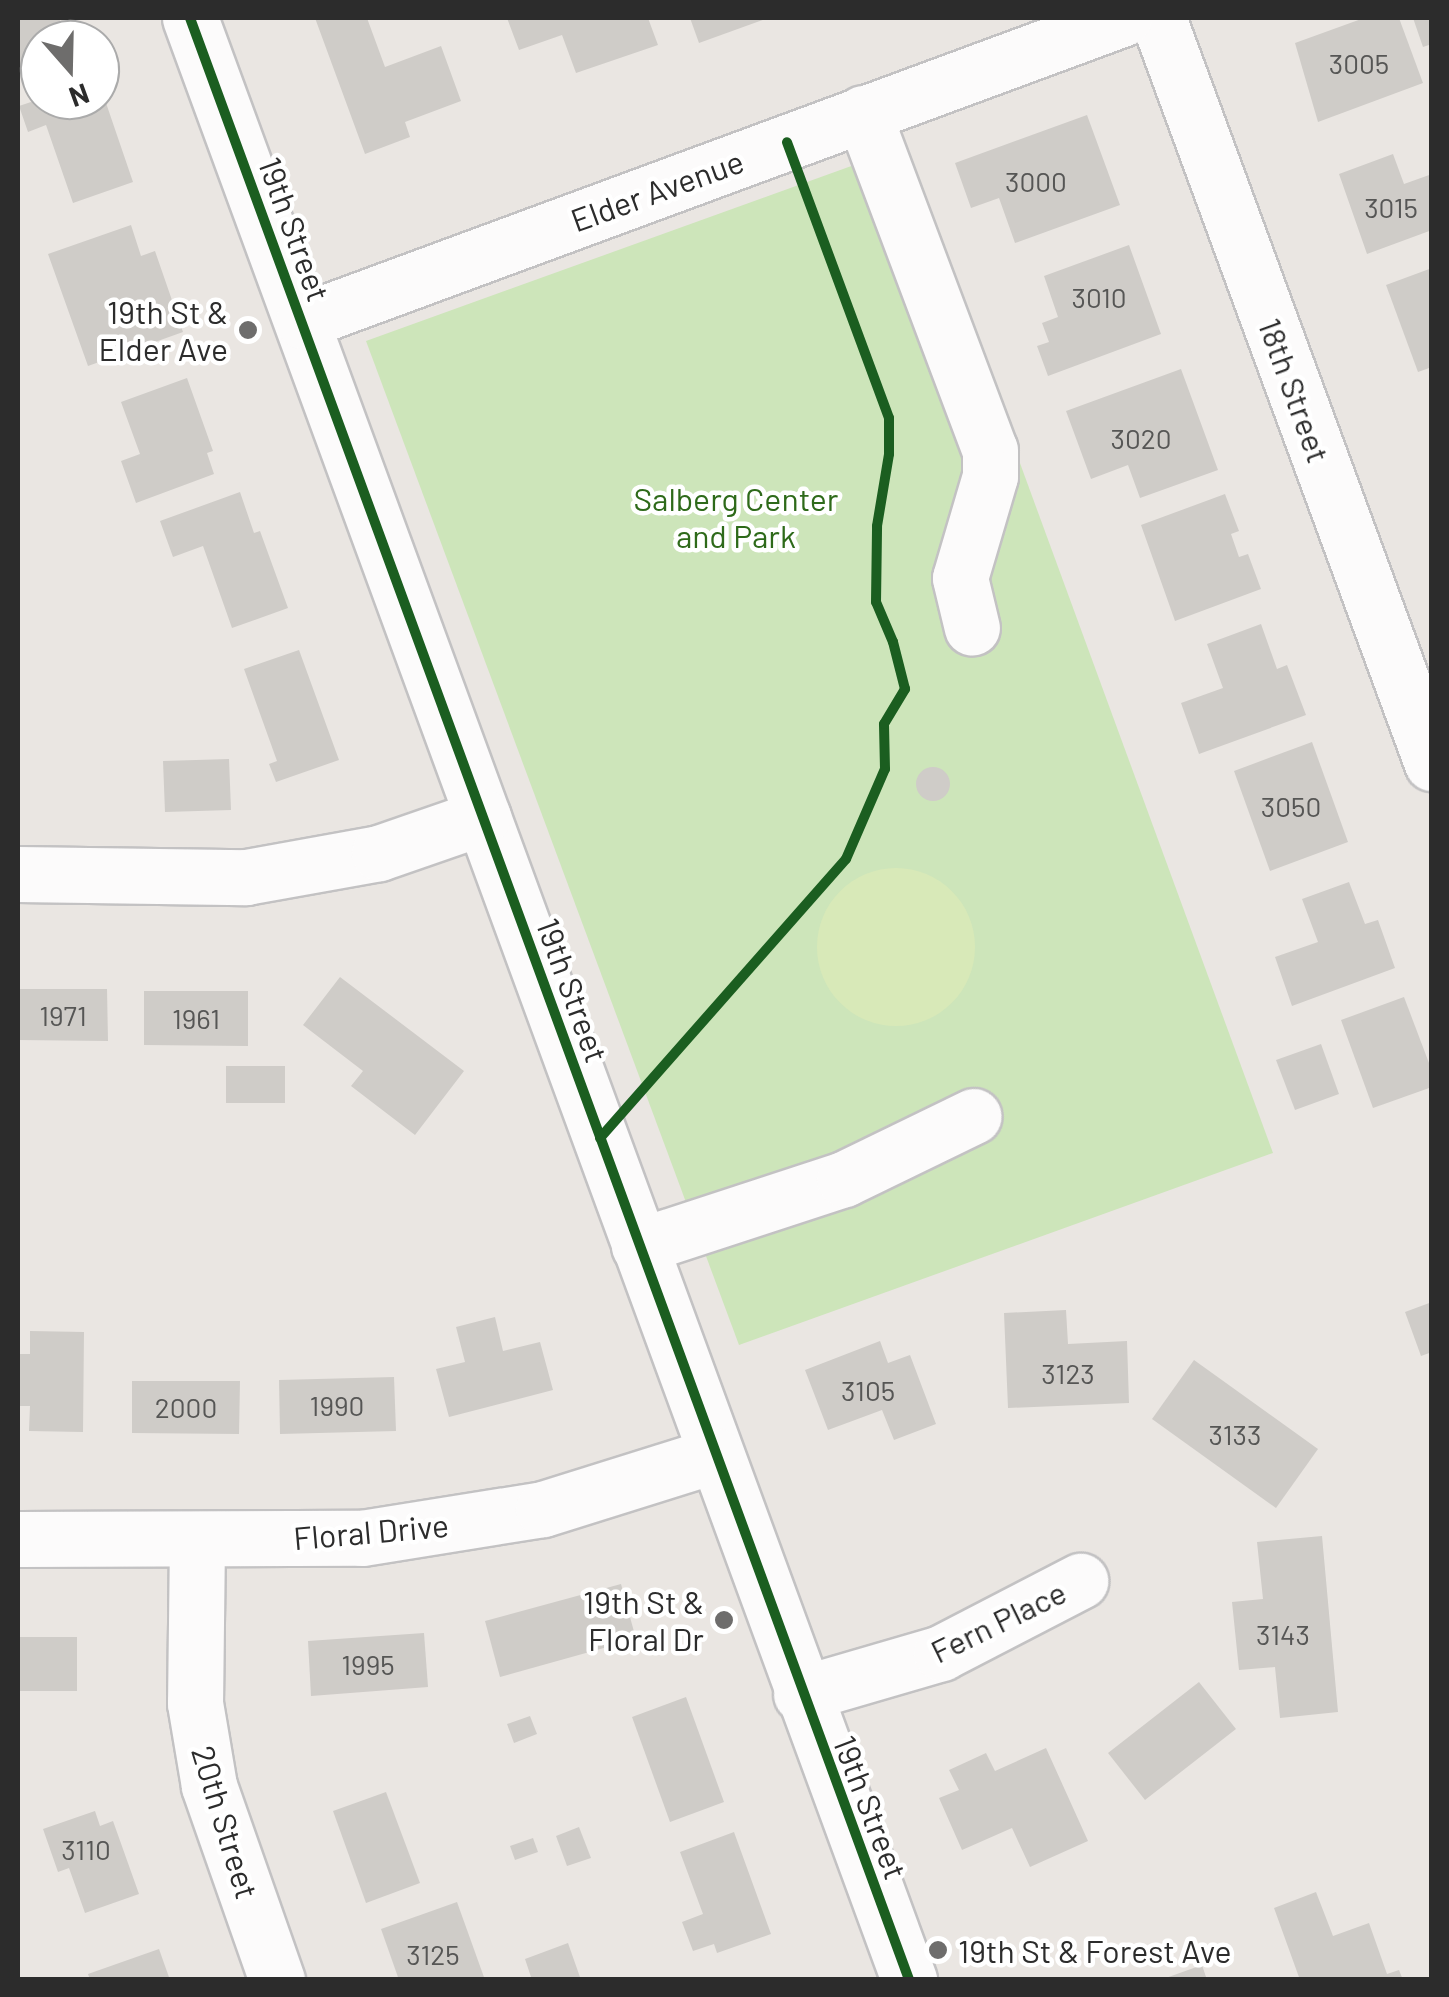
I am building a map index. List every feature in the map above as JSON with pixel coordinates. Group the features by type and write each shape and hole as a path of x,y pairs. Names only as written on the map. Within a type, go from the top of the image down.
{"street":[{"name":"19th Street","path":"190,18 909,1980"},
{"name":"Elder Avenue","path":"303,322 1124,18"},
{"name":"18th Street","path":"1158,18 1432,764"},
{"path":"864,113 990,450 990,476 960,578 972,628"},
{"path":"18,874 246,876 379,853 483,817"},
{"path":"639,1246 844,1179 974,1116"},
{"name":"Floral Drive","path":"18,1540 362,1538 543,1509 715,1455"},
{"name":"20th Street","path":"197,1541 194,1703 209,1786 277,1980"},
{"name":"Fern Place","path":"801,1694 941,1653 1080,1580"}],"green space":[{"name":"Salberg Center and Park","path":"904,147 1273,1153 739,1345 366,341"},
{"path":"896,868 926,874 952,891 969,917 975,947 969,977 952,1003 926,1020 896,1026 866,1020 840,1003 823,977 817,947 823,917 840,891 866,874"}],"building":[{"path":"18,18 59,18 20,20 18,74"},
{"path":"315,18 367,18 385,67 441,46 461,101 405,122 410,137 365,154"},
{"path":"507,18 648,18 658,45 576,73 562,35 519,50"},
{"path":"690,18 768,18 699,43"},
{"path":"1364,18 1399,18 1423,83 1318,122 1295,43"},
{"path":"1413,18 1432,18 1432,44 1423,47"},
{"path":"1087,115 1120,205 1015,243 999,198 971,208 955,163"},
{"path":"24,120 112,120 133,182 73,203 46,125 28,132"},
{"path":"1393,154 1404,184 1432,174 1432,230 1367,254 1339,174"},
{"path":"131,225 141,256 155,251 183,332 88,366 48,254"},
{"path":"1129,245 1161,334 1048,376 1037,346 1049,342 1042,323 1058,317 1044,276"},
{"path":"1432,268 1432,367 1418,372 1386,285"},
{"path":"1181,369 1218,470 1140,498 1128,465 1091,479 1066,411"},
{"path":"187,378 213,451 207,453 214,474 136,503 121,461 140,454 121,402"},
{"path":"240,492 254,533 260,531 288,608 232,628 203,546 173,557 160,521"},
{"path":"1225,494 1239,531 1231,534 1239,557 1248,554 1261,589 1175,621 1141,525"},
{"path":"1261,624 1277,669 1287,665 1306,715 1199,754 1181,703 1223,688 1207,644"},
{"path":"299,650 339,760 276,782 269,764 277,761 244,669"},
{"path":"1312,742 1348,842 1270,871 1234,771"},
{"path":"229,759 231,810 165,812 163,761"},
{"path":"933,767 945,772 950,784 945,796 933,801 921,796 916,784 921,772"},
{"path":"1349,882 1365,924 1378,920 1395,968 1292,1006 1275,957 1318,942 1302,899"},
{"path":"340,977 464,1071 415,1135 351,1086 363,1071 303,1025"},
{"path":"18,989 107,989 108,1041 18,1040"},
{"path":"144,991 248,991 248,1046 144,1045"},
{"path":"1404,997 1432,1071 1432,1087 1373,1108 1341,1020"},
{"path":"1321,1044 1339,1094 1295,1110 1276,1060"},
{"path":"226,1066 285,1066 285,1103 226,1103"},
{"path":"1432,1302 1432,1352 1421,1356 1405,1312"},
{"path":"1066,1310 1068,1344 1127,1341 1129,1403 1008,1408 1004,1313"},
{"path":"495,1317 503,1351 540,1342 553,1390 449,1417 436,1369 465,1362 456,1327"},
{"path":"30,1331 84,1332 83,1432 29,1431 30,1406 18,1406 18,1354 30,1354"},
{"path":"880,1341 888,1363 910,1355 936,1424 894,1440 882,1410 828,1430 805,1370"},
{"path":"1194,1360 1318,1449 1276,1508 1152,1419"},
{"path":"394,1377 396,1431 280,1434 279,1380"},
{"path":"132,1381 240,1381 239,1434 132,1433"},
{"path":"1322,1536 1338,1712 1280,1718 1275,1667 1239,1670 1232,1602 1263,1599 1257,1542"},
{"path":"621,1584 636,1639 500,1677 485,1621"},
{"path":"424,1633 428,1687 311,1696 308,1641"},
{"path":"18,1637 77,1637 77,1691 18,1691"},
{"path":"1199,1682 1236,1729 1145,1800 1108,1753"},
{"path":"686,1697 724,1802 670,1822 632,1717"},
{"path":"530,1716 537,1734 514,1743 507,1724"},
{"path":"1046,1748 1088,1841 1030,1867 1012,1828 962,1850 939,1798 959,1790 949,1770 986,1753 995,1771"},
{"path":"386,1792 420,1883 366,1903 333,1811"},
{"path":"95,1811 100,1826 113,1821 139,1894 85,1913 69,1868 58,1872 43,1829"},
{"path":"579,1827 591,1858 567,1866 556,1836"},
{"path":"734,1832 771,1934 717,1953 714,1944 693,1951 682,1922 703,1914 680,1852"},
{"path":"533,1838 538,1852 515,1860 510,1846"},
{"path":"1316,1892 1333,1936 1369,1923 1387,1974 1399,1970 1403,1980 1300,1980 1274,1908"},
{"path":"457,1902 485,1980 399,1980 381,1929"},
{"path":"568,1943 581,1980 532,1980 525,1959"},
{"path":"159,1949 170,1980 90,1980 88,1974"},
{"path":"1202,1965 1207,1980 1163,1980 1163,1979"}],"cycle path":[{"path":"190,18 909,1980"},
{"path":"600,1138 846,859 885,769 884,724 905,689 893,642 876,602 877,526 889,454 889,418 787,142"}],"place":[{"name":"19th St & Elder Ave","path":"248,330"},
{"name":"19th St & Floral Dr","path":"724,1620"},
{"name":"19th St & Forest Ave","path":"938,1950"}]}
